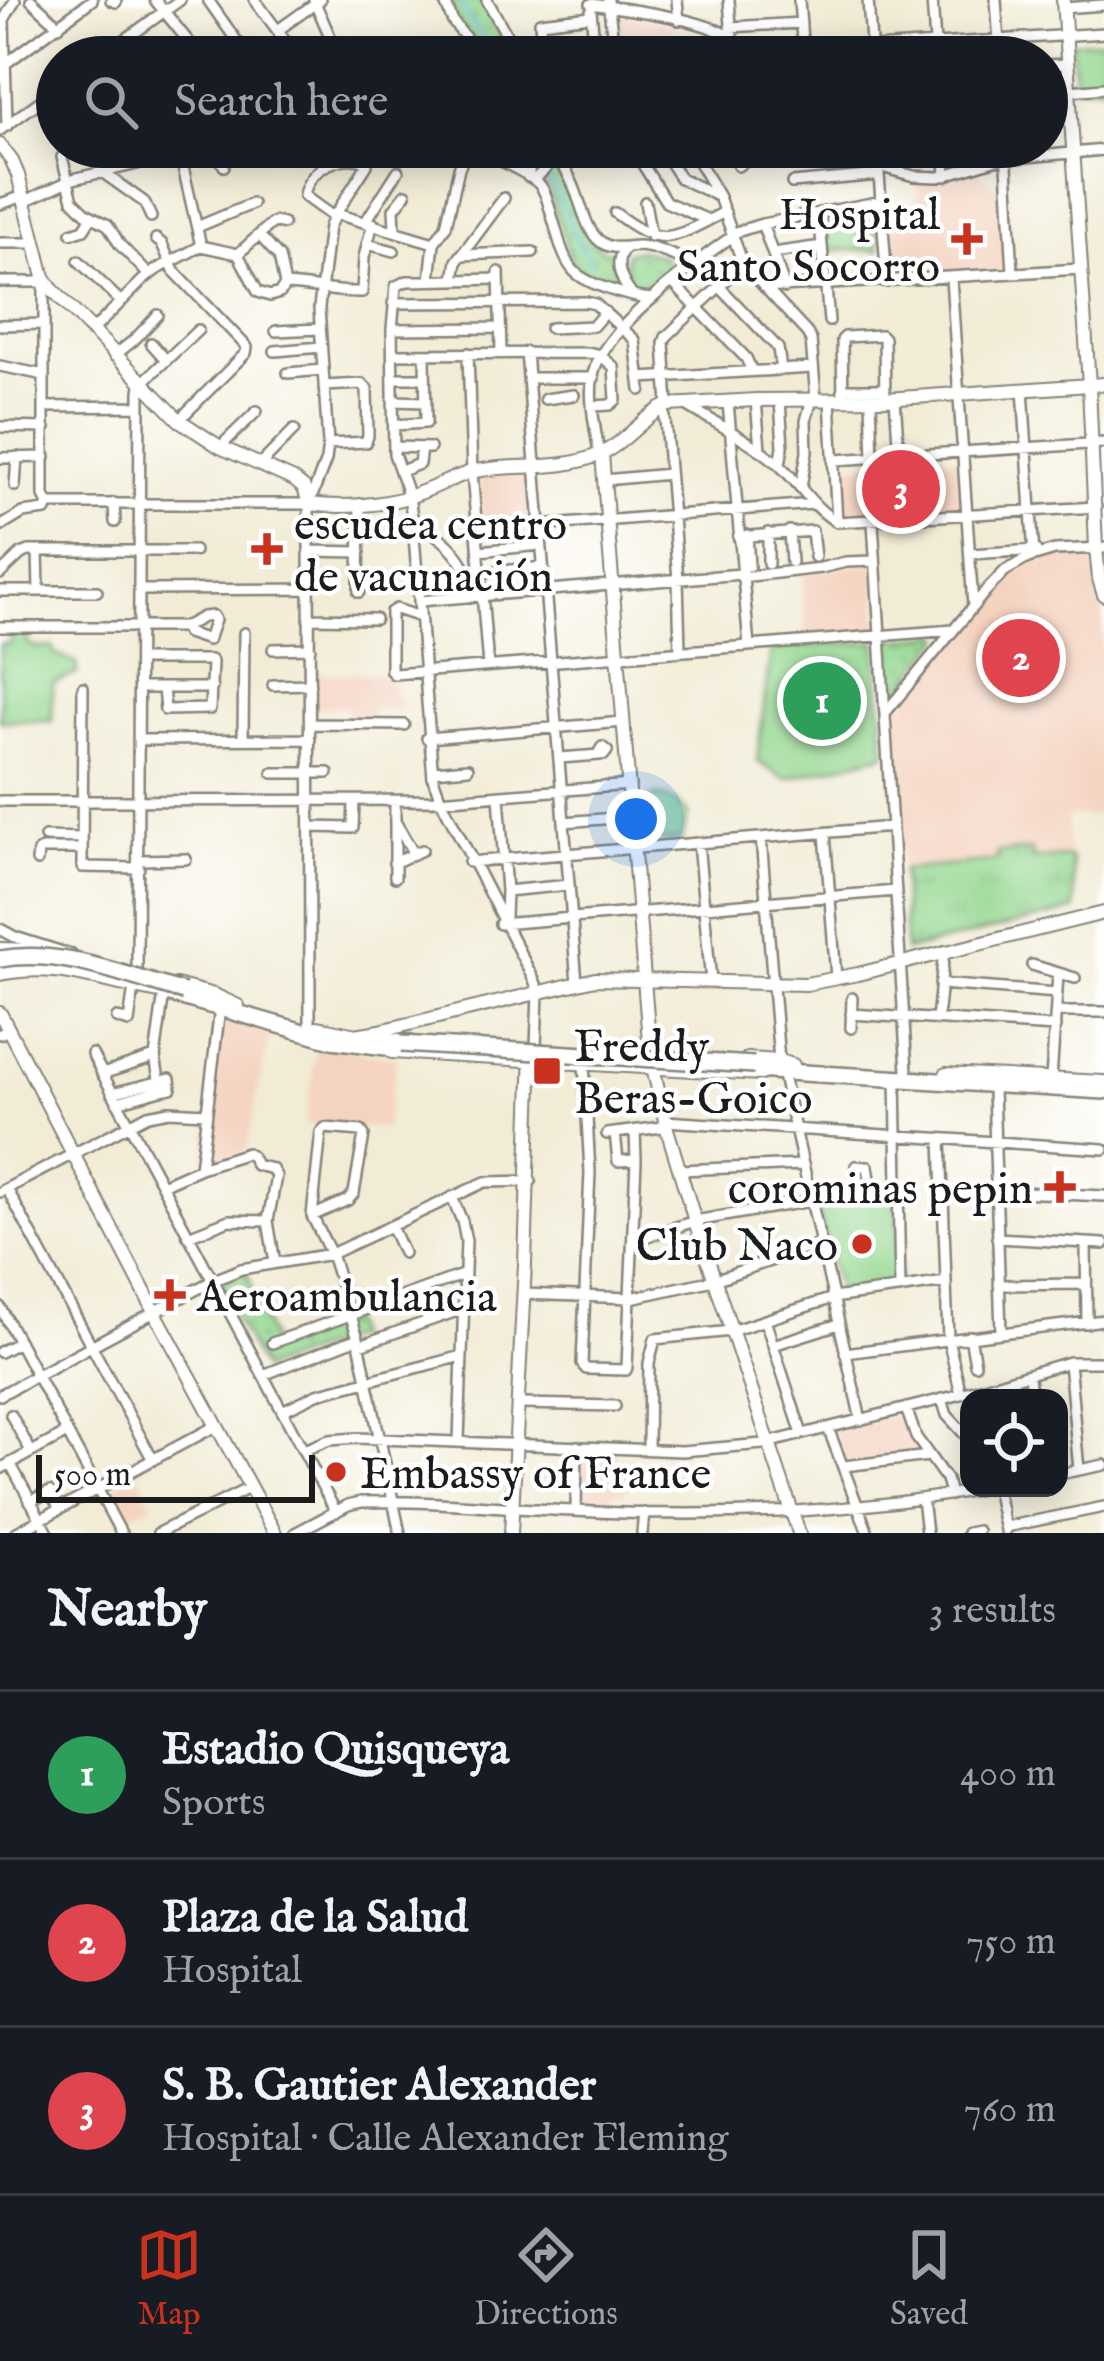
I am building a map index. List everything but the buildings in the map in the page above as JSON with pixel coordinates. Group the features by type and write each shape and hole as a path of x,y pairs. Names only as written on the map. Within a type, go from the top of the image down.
{"highway":[{"path":"3,953 61,958 340,1036 401,1047"},
{"path":"0,973 50,963 81,968 220,1008 401,1047 1101,1090"},
{"path":"901,1075 946,1074 994,1084"}],"main road":[{"path":"1063,4 1065,36"},
{"path":"1068,91 1089,385 1098,443 1099,579 1104,595"},
{"path":"0,145 12,161 46,286 115,350 141,384 179,420 220,447 294,480 304,488 309,504 409,497 472,472 578,462 622,441 666,406 1104,384"},
{"path":"600,454 606,521"},
{"path":"600,454 650,1061 693,1222 796,1533"},
{"path":"1100,546 1104,582"},
{"path":"628,785 632,848"},
{"path":"349,1039 595,979 806,984 1104,913"},
{"path":"20,970 5,967 3,953 34,950 77,957 162,992"},
{"path":"0,973 68,971 136,980 214,995 238,1006"},
{"path":"0,1013 70,1156 271,1533"},
{"path":"314,1026 364,1049 399,1053 534,1053 789,1069"},
{"path":"0,1032 70,1156"},
{"path":"517,1444 528,1295 534,1053"},
{"path":"946,1074 1051,1079 1101,1090"},
{"path":"664,1124 693,1222"},
{"path":"514,1533 528,1295"},
{"path":"213,1427 271,1533"}],"street":[{"path":"4,128 2,19 15,0"},
{"path":"31,0 59,26"},
{"path":"45,36 92,0"},
{"path":"154,0 185,36"},
{"path":"130,36 180,0"},
{"path":"208,0 233,36"},
{"path":"255,0 282,36"},
{"path":"444,0 464,36"},
{"path":"487,0 508,36"},
{"path":"679,20 680,0"},
{"path":"729,0 732,36"},
{"path":"799,0 802,36"},
{"path":"868,0 871,36"},
{"path":"932,0 934,36"},
{"path":"997,0 999,36"},
{"path":"278,30 316,1 331,36"},
{"path":"593,36 590,2 723,32 801,22"},
{"path":"609,3 613,36"},
{"path":"1063,4 1104,5"},
{"path":"540,36 539,22 591,16"},
{"path":"1065,36 1104,33"},
{"path":"5,64 36,42"},
{"path":"1068,91 1104,88"},
{"path":"4,128 36,104"},
{"path":"1068,152 1104,150"},
{"path":"64,168 74,200 110,228 149,274"},
{"path":"0,204 119,168"},
{"path":"183,168 201,246"},
{"path":"323,168 303,194 329,214 434,242"},
{"path":"314,1026 309,504 328,444 319,308 327,234 365,168"},
{"path":"430,280 434,242 446,226 459,168"},
{"path":"512,168 544,190 573,270 586,280 633,296 655,298"},
{"path":"531,178 538,168"},
{"path":"562,168 578,192 595,236 608,246 626,247 676,235 725,212"},
{"path":"645,168 666,202 708,220"},
{"path":"674,168 680,178 719,196"},
{"path":"702,168 719,196 743,265 811,340 813,368 829,397 837,522"},
{"path":"863,168 914,176 946,176 968,168"},
{"path":"879,168 887,282"},
{"path":"945,168 946,176"},
{"path":"1007,168 1013,273"},
{"path":"284,285 363,291 370,222 398,170"},
{"path":"792,183 879,171"},
{"path":"102,172 143,202 151,217"},
{"path":"395,229 394,209 406,194"},
{"path":"454,279 454,266 504,198"},
{"path":"626,330 673,281 734,236 762,224 882,201"},
{"path":"645,202 654,240"},
{"path":"197,227 252,204"},
{"path":"615,212 667,254 694,264"},
{"path":"819,213 829,320"},
{"path":"72,233 85,228 92,216"},
{"path":"238,254 274,222 283,224"},
{"path":"762,224 785,288"},
{"path":"91,332 149,274 201,246 238,254 260,294 278,294 284,285 279,257 259,235"},
{"path":"673,281 734,236"},
{"path":"156,239 183,281 248,347 179,420"},
{"path":"0,243 35,243"},
{"path":"367,244 394,251"},
{"path":"772,253 822,246"},
{"path":"626,247 619,267 639,305 638,314"},
{"path":"461,255 533,252"},
{"path":"667,254 673,281 746,358 752,371"},
{"path":"79,261 121,302"},
{"path":"682,647 669,474 667,337 743,265"},
{"path":"765,288 1080,268"},
{"path":"501,353 499,276 404,281 394,290 394,447 412,523 430,781 536,993 534,1053"},
{"path":"951,278 973,606"},
{"path":"0,282 46,286 44,496 48,504 46,510 23,513 0,526"},
{"path":"720,287 778,348 781,370"},
{"path":"592,441 594,378 602,357 655,298"},
{"path":"393,303 595,304 638,346 641,390"},
{"path":"550,328 593,326 604,312"},
{"path":"115,350 134,340 158,315"},
{"path":"0,325 44,324"},
{"path":"392,328 500,328"},
{"path":"276,332 319,329"},
{"path":"117,1018 129,1022 136,980 141,384 198,330"},
{"path":"801,487 806,421 829,397 842,363 843,338 884,338 884,396 873,458"},
{"path":"151,344 166,360"},
{"path":"275,351 321,347"},
{"path":"526,352 577,983"},
{"path":"393,354 592,352 616,373 614,404 592,401"},
{"path":"468,353 488,666"},
{"path":"394,425 425,424 425,354"},
{"path":"842,363 885,362"},
{"path":"0,366 44,375"},
{"path":"640,378 813,368"},
{"path":"288,373 323,370"},
{"path":"393,378 425,378"},
{"path":"528,378 594,378"},
{"path":"551,378 548,398 574,395"},
{"path":"324,386 362,384 368,389 368,440 328,444"},
{"path":"1023,389 1033,553"},
{"path":"884,396 899,456"},
{"path":"756,400 760,449"},
{"path":"780,400 780,464"},
{"path":"393,401 426,402"},
{"path":"592,401 600,454"},
{"path":"728,402 749,646"},
{"path":"683,404 780,464 813,504 837,522 1099,511"},
{"path":"44,407 140,406"},
{"path":"220,447 256,411"},
{"path":"0,427 45,428"},
{"path":"260,465 294,430"},
{"path":"835,460 1098,443"},
{"path":"394,447 425,448 419,464 401,471"},
{"path":"0,458 46,457"},
{"path":"15,485 17,458"},
{"path":"604,480 669,474"},
{"path":"114,503 115,522"},
{"path":"48,504 309,504"},
{"path":"359,592 360,504"},
{"path":"539,526 813,504"},
{"path":"873,522 904,1018 895,1136 900,1289"},
{"path":"412,523 422,525 457,552 464,566"},
{"path":"789,531 791,562"},
{"path":"742,536 813,531 815,556"},
{"path":"768,533 769,564"},
{"path":"479,551 541,545"},
{"path":"970,554 1100,546"},
{"path":"38,551 39,591"},
{"path":"0,574 23,552 194,551"},
{"path":"310,551 360,552"},
{"path":"886,715 996,579 1033,553"},
{"path":"419,601 875,561"},
{"path":"480,573 543,567"},
{"path":"140,590 310,589"},
{"path":"0,591 97,591"},
{"path":"420,617 393,609 389,657 394,674 682,647 953,630"},
{"path":"310,618 375,619"},
{"path":"0,627 184,628"},
{"path":"244,633 244,739"},
{"path":"273,649 310,648"},
{"path":"140,660 210,660 212,708 165,710 163,688"},
{"path":"273,685 310,684"},
{"path":"83,687 83,867 186,859"},
{"path":"140,688 212,688"},
{"path":"429,738 622,722"},
{"path":"310,724 404,725"},
{"path":"429,738 440,800"},
{"path":"140,740 310,739"},
{"path":"559,758 600,754"},
{"path":"433,771 468,768"},
{"path":"273,773 328,773"},
{"path":"0,801 440,800 628,785"},
{"path":"499,796 506,891 502,924"},
{"path":"310,827 353,828 354,801"},
{"path":"394,877 395,801"},
{"path":"564,822 628,817"},
{"path":"394,863 418,852 396,823"},
{"path":"471,861 892,827"},
{"path":"825,833 836,978"},
{"path":"45,837 82,843"},
{"path":"761,838 794,1129 861,1420"},
{"path":"37,861 42,849 82,843"},
{"path":"698,843 711,982"},
{"path":"506,891 569,885"},
{"path":"502,924 896,891"},
{"path":"0,929 77,957"},
{"path":"937,1020 944,951"},
{"path":"1032,965 1075,978"},
{"path":"1051,1079 1058,975"},
{"path":"940,985 1057,993"},
{"path":"158,1112 154,1057 162,992"},
{"path":"851,998 851,1028"},
{"path":"200,1168 220,1008"},
{"path":"1056,1012 1104,1012"},
{"path":"851,1014 1054,1028"},
{"path":"92,1054 336,1512"},
{"path":"102,1074 154,1057"},
{"path":"578,1058 590,1172 582,1364 586,1369 626,1369 635,1131"},
{"path":"994,1084 1000,1333"},
{"path":"115,1097 156,1086"},
{"path":"153,1460 4,1191 158,1112 206,1113"},
{"path":"636,1160 618,1161 611,1134 664,1124 1104,1149"},
{"path":"312,1216 354,1193 361,1131 321,1132 312,1216 331,1253 359,1342 400,1533"},
{"path":"941,1139 948,1339 960,1390"},
{"path":"162,1185 247,1153 256,1165 272,1168 276,1176 268,1221 275,1263"},
{"path":"680,1170 803,1166"},
{"path":"0,1395 241,1269 331,1253 484,1182 529,1181"},
{"path":"633,1241 693,1222 898,1186"},
{"path":"996,1191 1104,1196"},
{"path":"452,1197 464,1231 459,1441"},
{"path":"188,1236 229,1220 268,1221"},
{"path":"391,1226 403,1253"},
{"path":"997,1238 1104,1244"},
{"path":"1085,1243 1087,1323"},
{"path":"528,1295 631,1298 712,1281 820,1244"},
{"path":"272,1343 465,1274"},
{"path":"648,1449 655,1339 728,1331 832,1298 946,1282"},
{"path":"999,1285 1085,1284"},
{"path":"0,1307 121,1533"},
{"path":"262,1375 464,1309"},
{"path":"765,1320 802,1434"},
{"path":"845,1353 1104,1320"},
{"path":"773,1346 838,1324"},
{"path":"970,1336 975,1364"},
{"path":"0,1352 19,1342"},
{"path":"282,1411 317,1394 462,1356"},
{"path":"994,1389 1069,1362 1104,1362"},
{"path":"1069,1362 1078,1470"},
{"path":"1029,1374 1030,1389"},
{"path":"304,1450 329,1440 378,1438 682,1450 765,1444 960,1394"},
{"path":"943,1399 947,1415 960,1429"},
{"path":"522,1404 615,1406"},
{"path":"906,1408 916,1437 946,1479 950,1495"},
{"path":"11,1415 31,1452"},
{"path":"16,1533 213,1427"},
{"path":"828,1428 868,1533"},
{"path":"48,1533 5,1466 67,1433"},
{"path":"576,1511 577,1446"},
{"path":"844,1466 928,1456"},
{"path":"1068,1472 1104,1465"},
{"path":"158,1533 244,1491"},
{"path":"30,1501 50,1492 60,1509"},
{"path":"295,1533 361,1502 644,1514 858,1507 960,1493"},
{"path":"995,1497 1005,1530 1104,1507"},
{"path":"922,1499 926,1533"},
{"path":"642,1533 644,1514"}],"shaded area":[{"path":"617,12 675,25 669,36 619,36"},
{"name":"Hospital Santo Socorro","path":"975,169 1008,196 1013,271 939,276 937,259 924,261 925,280 899,278 899,265 892,264 890,220 920,218 917,180 957,178"},
{"path":"959,457 963,512 843,518 840,466"},
{"path":"534,473 540,535 484,540 478,476"},
{"path":"1093,555 1104,602 1104,814 1067,817 1069,857 1033,859 1031,850 998,861 902,870 892,714 1005,579 1033,562"},
{"path":"874,563 879,632 806,638 802,573"},
{"path":"314,673 386,674 404,709 371,709 370,723 348,723 347,708 313,707"},
{"path":"223,1017 270,1033 246,1151 203,1164"},
{"path":"317,1041 397,1057 385,1128 306,1125"},
{"path":"906,1413 925,1454 845,1464 832,1431"},
{"path":"582,1452 616,1453 616,1468 627,1469 626,1492 613,1492 612,1498 604,1499 604,1507 581,1506"},
{"path":"138,1475 154,1504 120,1519 104,1491"}],"green space":[{"path":"449,0 481,0 501,36 470,36"},
{"path":"1104,40 1104,84 1075,86 1071,42"},
{"path":"550,168 558,168 591,240 602,251 615,252 619,286 581,274 572,263 550,193 539,180"},
{"path":"876,207 879,250 829,250 827,217"},
{"path":"627,252 663,256 669,264 667,281 650,296 637,290 626,274"},
{"path":"11,629 26,629 28,644 53,647 54,654 77,663 77,674 53,683 52,721 0,721 0,644 11,644"},
{"path":"943,637 890,699 886,641"},
{"path":"876,642 885,754 785,779 757,761 771,648"},
{"path":"657,795 675,801 688,813 682,840 643,843 639,803"},
{"path":"1031,850 1033,859 1069,857 1072,861 1075,910 905,951 902,870 997,861 997,853"},
{"name":"Club Naco","path":"896,1191 898,1285 838,1293 816,1203"},
{"path":"247,1273 273,1347 348,1320 353,1337 262,1370 217,1284"}],"waterway":[{"path":"462,0 482,36"},
{"path":"549,176 592,264"}],"place":[{"name":"Hospital Santo Socorro","path":"967,239"},
{"name":"S. B. Gautier Alexander","path":"901,489"},
{"name":"escudea centro de vacunación","path":"267,549"},
{"name":"Plaza de la Salud","path":"1021,658"},
{"name":"Estadio Quisqueya","path":"822,701"},
{"name":"Freddy Beras-Goico","path":"547,1071"},
{"name":"corominas pepin","path":"1060,1187"},
{"name":"Club Naco","path":"862,1244"},
{"name":"Aeroambulancia","path":"170,1295"},
{"name":"Embassy of France","path":"336,1472"}]}
